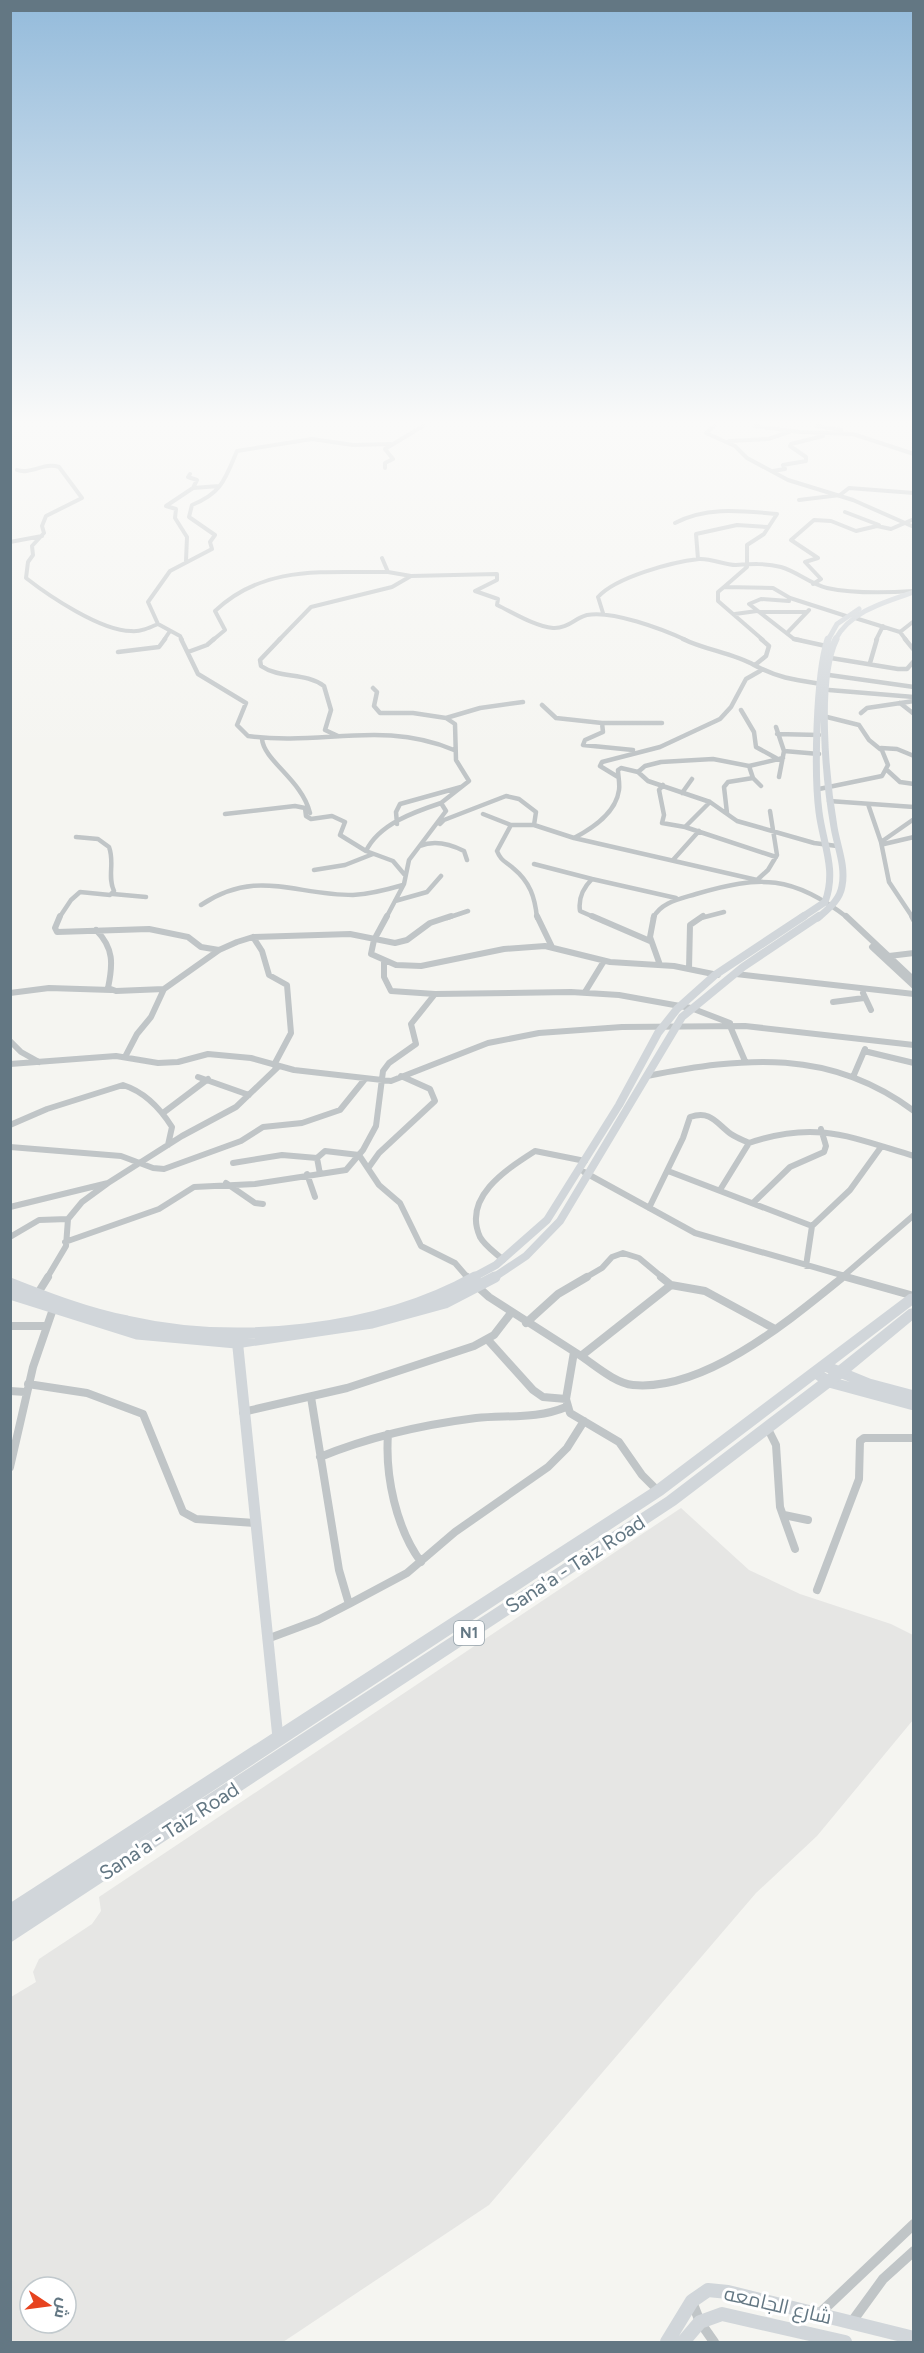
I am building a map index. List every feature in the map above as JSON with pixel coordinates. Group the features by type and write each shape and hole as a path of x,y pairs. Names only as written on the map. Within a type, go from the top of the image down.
{"highway":[{"name":"Sana'a - Taiz Road","path":"10,1934 671,1501 768,1429 827,1373 914,1297"},
{"name":"Sana'a - Taiz Road","path":"10,1914 278,1738 424,1646 658,1491 914,1312"}],"street":[{"path":"10,542 42,536"},
{"path":"42,536 32,546 33,555 28,562 26,578 51,598 121,630 136,631 158,624"},
{"path":"186,536 186,561"},
{"path":"214,536 210,542 212,549 170,571 148,602 158,624 180,636 198,674 246,703 246,708 238,717 237,725 248,736 302,741 390,732 432,739 454,750"},
{"path":"695,536 694,541 699,550 698,559"},
{"path":"755,665 766,656 769,646 718,601 718,592 748,563 747,545 761,536"},
{"path":"793,536 791,540 818,558 805,562 821,579 813,584"},
{"path":"382,558 388,572"},
{"path":"603,613 598,597 614,582 698,559 733,565 748,563 794,571 813,584 878,593 912,590"},
{"path":"188,652 207,645 222,634 225,628 218,621 215,611 234,594 256,582 287,576 388,572 411,576 497,574 496,580 475,591 498,598 495,604 545,627 565,627 583,616 603,613 647,625 699,647 755,665 760,670 825,691 870,692 914,699"},
{"path":"338,736 326,730 325,725 332,712 328,692 322,684 310,678 270,673 261,666 260,660 311,607 392,587 411,576"},
{"path":"724,587 773,588 811,606"},
{"path":"832,846 825,691 826,646 831,631 850,617 912,590"},
{"path":"826,646 796,639 758,612 749,602 774,598 883,626 900,632 914,650"},
{"path":"788,632 811,606"},
{"path":"735,614 807,612"},
{"path":"473,1284 526,1256 560,1221 590,1176 674,1028 692,1008 828,906 840,893 841,887 832,846 819,812 819,735 833,642 850,617"},
{"path":"900,632 914,621"},
{"path":"870,663 874,645 883,626"},
{"path":"118,652 159,647 170,632"},
{"path":"831,658 907,669 914,661"},
{"path":"602,723 603,732 585,740 583,744 636,751 651,750 722,718 731,706 744,679 751,672 760,670"},
{"path":"829,675 914,687"},
{"path":"373,688 377,692 374,706 380,712 446,718 480,708 523,702"},
{"path":"861,713 867,708 914,699"},
{"path":"900,703 914,714"},
{"path":"542,705 556,718 602,723 662,723"},
{"path":"741,710 752,727 756,747 776,758"},
{"path":"819,789 882,776 888,771 889,761 869,740 859,725 827,717"},
{"path":"366,851 372,838 422,810 441,803 469,781 456,760 455,724 446,718"},
{"path":"779,777 784,751 777,730 819,735"},
{"path":"262,739 262,749 294,778 298,791 308,801 311,819"},
{"path":"880,749 897,749 914,756"},
{"path":"618,777 605,771 600,766 602,762 636,751"},
{"path":"784,751 819,754"},
{"path":"638,772 645,766 661,762 713,759 748,766 783,758"},
{"path":"748,766 753,778 761,786"},
{"path":"574,838 604,819 615,803 620,787 618,777 621,768 638,772 648,781 710,802 737,821 832,846"},
{"path":"888,771 900,782 914,784"},
{"path":"727,813 724,787 728,782 753,778"},
{"path":"682,793 692,779"},
{"path":"397,824 396,812 400,804 466,785"},
{"path":"663,785 659,790 664,815 662,823 699,831 776,857"},
{"path":"534,825 536,812 533,807 506,796 444,820 414,851 404,874 404,884 374,940 371,954 384,961 418,968 439,966 471,956 507,949 552,947 604,961 660,965 717,975"},
{"path":"830,801 914,807"},
{"path":"685,827 710,802"},
{"path":"438,826 446,811 441,803"},
{"path":"868,804 881,844 889,882 912,916"},
{"path":"225,814 295,806 305,808 306,816 311,819 332,816 345,822 340,834 366,851 393,861 404,874"},
{"path":"660,965 649,935 658,908 676,898 757,880 771,868 780,848 772,832 770,811"},
{"path":"483,814 511,825 534,825 574,838 797,888 828,906 914,980"},
{"path":"881,844 914,819"},
{"path":"511,825 497,851 501,861 513,868 535,894 537,919 552,947"},
{"path":"673,860 699,831"},
{"path":"76,837 99,839 106,844 112,854 112,872 109,880 113,894"},
{"path":"881,844 890,840 914,837"},
{"path":"414,851 428,842 454,845 464,851 467,860"},
{"path":"314,870 345,865 373,854"},
{"path":"534,864 676,898"},
{"path":"395,901 427,892 441,876"},
{"path":"592,879 587,883 581,895 580,911 650,941"},
{"path":"201,904 215,892 237,885 269,885 339,894 380,894 404,884"},
{"path":"146,897 79,893 66,907 55,928 64,933 119,928 173,933 188,937 201,947 219,950"},
{"path":"10,1294 137,1334 237,1338 312,1334 413,1314 445,1303 473,1284 536,1233 585,1161 662,1028 680,1006 717,975 828,906"},
{"path":"125,1057 137,1034 151,1017 164,989 219,950 254,937 350,934 395,943 407,940 430,923 468,911"},
{"path":"689,969 690,952 687,939 690,924 705,915 724,912"},
{"path":"96,930 108,941 112,950 108,988 111,990"},
{"path":"38,1293 61,1256 68,1219 82,1202 167,1146 236,1107 277,1065 291,1033 288,985 268,975 262,951 254,937"},
{"path":"888,957 914,953"},
{"path":"888,957 914,986"},
{"path":"384,961 384,977 390,991 435,994 452,991 498,994 518,991 555,994 607,992 692,1008 725,1022 745,1026 870,1042 914,1045"},
{"path":"585,992 604,961"},
{"path":"736,974 914,994"},
{"path":"10,993 49,988 164,989"},
{"path":"864,988 864,998 871,1010"},
{"path":"65,1242 159,1209 194,1187 255,1184 307,1174 346,1170 369,1141 380,1110 382,1072 388,1064 416,1044 411,1024 435,994"},
{"path":"833,1002 857,1001 864,998"},
{"path":"730,1026 745,1060"},
{"path":"10,1064 125,1057 158,1063 178,1062 208,1054 251,1058 277,1065 381,1081 401,1076 488,1043 539,1033 622,1027 745,1026"},
{"path":"10,1041 21,1052 41,1063"},
{"path":"852,1077 870,1042"},
{"path":"864,1051 914,1064"},
{"path":"647,1076 745,1060 806,1065 852,1077 900,1100 914,1112"},
{"path":"369,1167 379,1153 435,1101 430,1089 401,1076"},
{"path":"198,1077 249,1095"},
{"path":"163,1113 208,1079"},
{"path":"10,1147 121,1156 164,1169 241,1141 263,1127 302,1123 340,1110 365,1079"},
{"path":"10,1125 47,1109 123,1085 132,1088 163,1113 172,1127 172,1136 167,1146"},
{"path":"649,1208 668,1171 690,1117 699,1113 708,1113 714,1116 733,1136 749,1143"},
{"path":"753,1203 790,1167 824,1152 826,1146 821,1129"},
{"path":"720,1190 749,1143 773,1133 821,1129 914,1156"},
{"path":"806,1266 812,1226 826,1216 866,1171 882,1147"},
{"path":"233,1163 282,1155 317,1158 325,1151 359,1155 380,1185 400,1203 421,1246 455,1263 465,1271 473,1284 511,1313 625,1383 656,1386 701,1373 775,1329 843,1276 914,1215"},
{"path":"503,1260 480,1238 476,1207 484,1191 513,1165 535,1151 585,1161"},
{"path":"317,1158 320,1174"},
{"path":"579,1169 695,1233 914,1297"},
{"path":"668,1171 812,1226"},
{"path":"307,1174 315,1197"},
{"path":"10,1207 108,1183"},
{"path":"226,1184 255,1203 263,1204"},
{"path":"10,1237 39,1220 68,1219"},
{"path":"526,1323 558,1294 602,1268 612,1257 622,1253 639,1258 671,1285 705,1291 775,1329"},
{"path":"10,1283 106,1316 237,1338"},
{"path":"658,1491 642,1474 619,1442 570,1413 566,1403 578,1354 671,1285"},
{"path":"10,1467 25,1407 27,1388 45,1326 53,1309"},
{"path":"243,1412 311,1397 413,1367 488,1340 511,1313"},
{"path":"10,1326 45,1326"},
{"path":"237,1338 278,1738"},
{"path":"488,1340 533,1390 543,1397 566,1403"},
{"path":"827,1373 914,1396"},
{"path":"827,1373 914,1405"},
{"path":"10,1391 27,1388 80,1389 122,1403 143,1414 183,1512 196,1519 255,1523"},
{"path":"311,1397 339,1570 350,1604"},
{"path":"320,1457 365,1439 421,1425 475,1418 548,1415 566,1403"},
{"path":"267,1639 318,1620 407,1573 455,1532 549,1467 567,1448 584,1421"},
{"path":"768,1429 776,1444 780,1507 795,1549"},
{"path":"388,1434 386,1451 399,1515 406,1539 421,1562"},
{"path":"818,1590 859,1479 860,1441 864,1438 914,1438"},
{"path":"784,1515 808,1520"},
{"path":"819,2314 914,2224"},
{"path":"851,2323 883,2279 914,2251"},
{"name":"شارع الجامعه","path":"692,2301 708,2290 728,2292 914,2338"},
{"path":"692,2301 700,2322 714,2343"},
{"path":"667,2343 692,2301"},
{"name":"شارع الجامعه","path":"700,2322 722,2314 845,2343"},
{"path":"683,2343 700,2322"}],"shaded area":[{"path":"681,1508 749,1570 800,1594 891,1624 913,1635 913,1720 817,1836 756,1893 489,2205 283,2342 11,2342 11,1997 36,1982 33,1972 39,1959 92,1924 101,1911 99,1897"}]}
